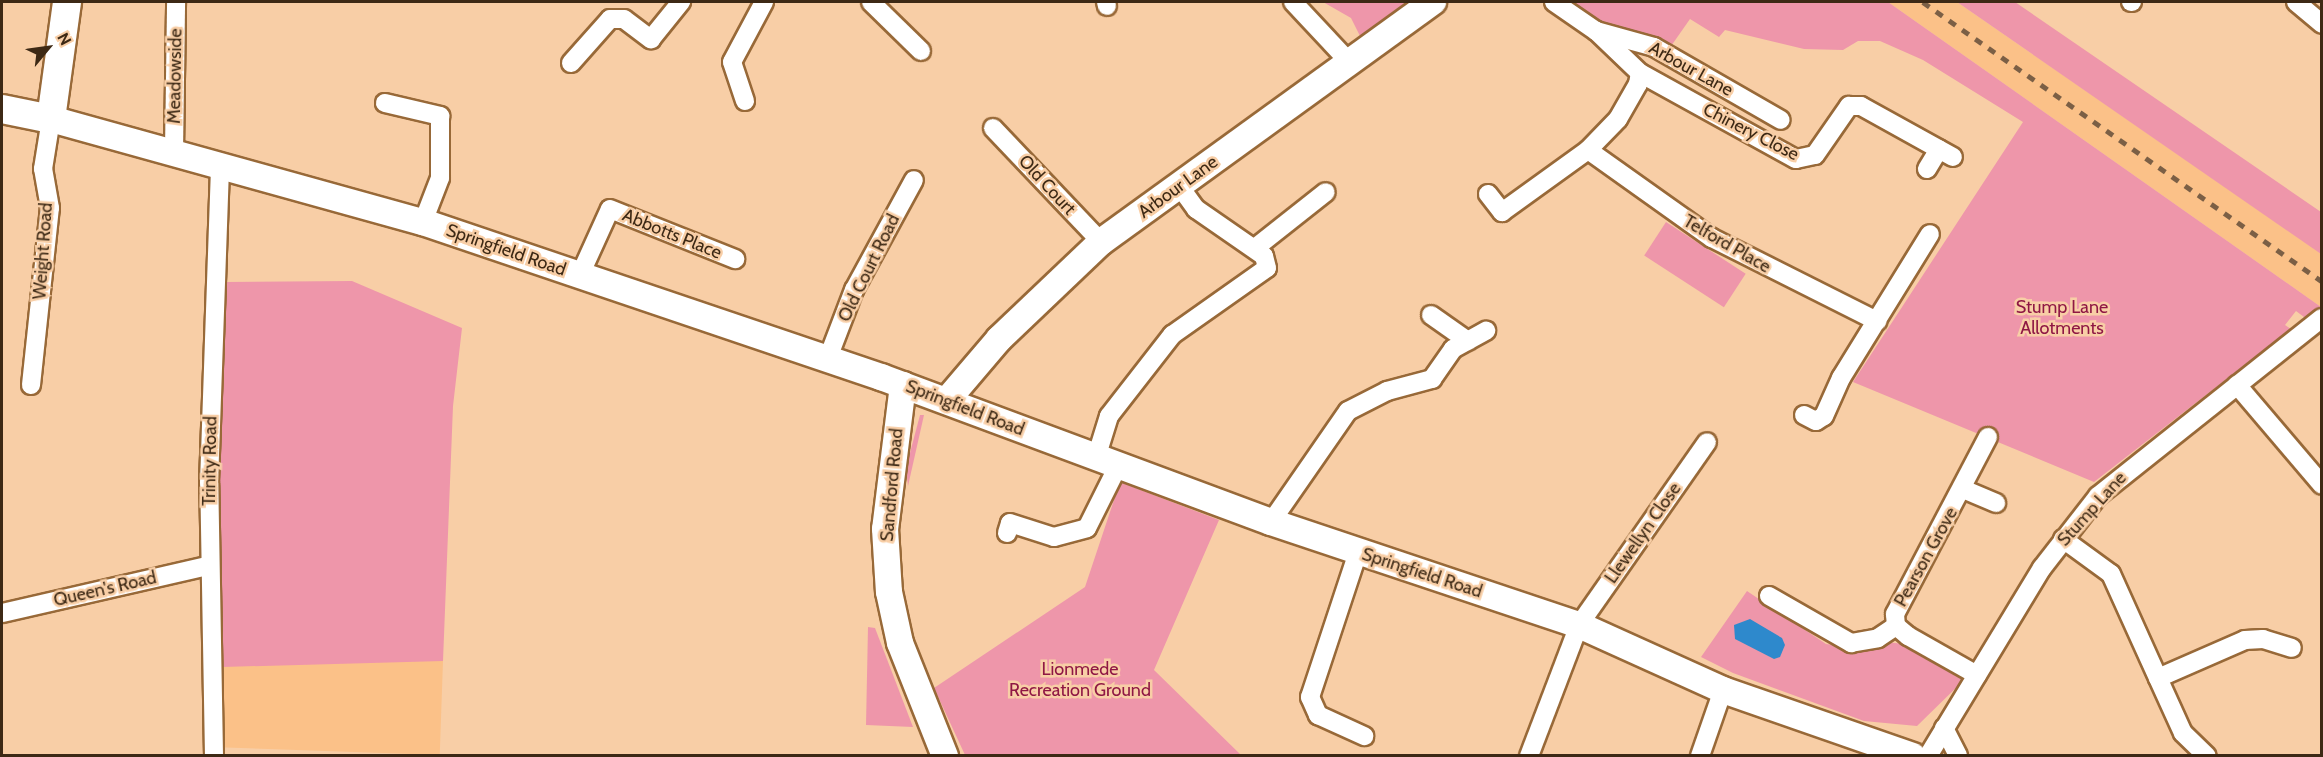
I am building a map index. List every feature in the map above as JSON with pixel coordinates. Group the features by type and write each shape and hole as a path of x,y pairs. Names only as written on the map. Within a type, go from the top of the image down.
{"main road":[{"path":"51,119 68,2"},
{"name":"Arbour Lane","path":"948,399 999,339 1101,242 1433,2"},
{"name":"Springfield Road","path":"2,109 51,119 174,151 220,168 423,222 828,358 948,399 1107,462 1271,522 1579,625 1723,690 1913,756"},
{"name":"Sandford Road","path":"903,385 885,529 889,592 900,643 945,756"}],"street":[{"name":"Meadowside","path":"174,151 176,2"},
{"path":"571,63 610,19 624,19 651,39 681,2"},
{"path":"746,101 732,62 764,2"},
{"path":"870,2 921,51"},
{"path":"1293,2 1350,63"},
{"path":"1488,194 1502,212 1588,150 1618,119 1640,74 1596,31 1554,2"},
{"path":"2296,2 2322,24"},
{"name":"Arbour Lane","path":"1596,31 1654,47 1781,120"},
{"name":"Chinery Close","path":"1640,74 1796,159 1815,155 1850,106 1861,106 1946,153 1928,169"},
{"path":"385,103 440,116 440,178 423,222"},
{"name":"Weight Road","path":"31,385 50,208 43,169 51,119"},
{"name":"Old Court","path":"993,128 1101,242"},
{"name":"Telford Place","path":"1588,150 1712,238 1877,321"},
{"name":"Trinity Road","path":"214,756 208,566 216,231 220,168"},
{"name":"Old Court Road","path":"828,358 854,290 914,180"},
{"path":"1006,533 1010,523 1054,537 1087,528 1107,462 1109,416 1172,335 1264,273 1266,261 1255,248 1220,229 1179,186"},
{"path":"1255,248 1326,192"},
{"name":"Abbotts Place","path":"580,275 610,209 735,260"},
{"path":"1804,415 1816,421 1824,416 1877,321 1930,234"},
{"path":"1431,315 1468,341"},
{"name":"Stump Lane","path":"1928,756 2062,540 2118,477 2318,321"},
{"path":"1271,522 1348,411 1387,391 1432,379 1453,350 1485,331"},
{"path":"2237,385 2322,485"},
{"name":"Pearson Grove","path":"1896,626 1895,614 1963,489 1988,437"},
{"name":"Llewellyn Close","path":"1529,756 1579,625 1707,442"},
{"name":"Pearson Grove","path":"1963,489 1996,503"},
{"path":"2062,540 2110,574 2183,733 2207,756"},
{"path":"1358,552 1310,697 1318,715 1364,736"},
{"name":"Queen's Road","path":"2,613 208,566"},
{"name":"Pearson Grove","path":"1769,596 1851,643 1878,638 1896,626"},
{"name":"Pearson Grove","path":"1896,626 1977,675"},
{"path":"2158,678 2245,640 2263,639 2292,648"},
{"path":"1700,756 1723,690"},
{"path":"1944,728 1958,756"}],"shaded area":[{"path":"1888,2 1957,2 2312,247 2321,254 2321,307"},
{"path":"222,653 443,661 440,755 219,747"}],"green space":[{"path":"1323,2 1418,2 1362,40 1351,18"},
{"name":"Stump Lane Allotments","path":"1569,2 1888,2 2321,307 2308,320 2296,311 2285,325 2291,329 2094,482 1853,382 2023,122 1923,60 1880,41 1858,41 1843,50 1804,49 1725,30 1719,37 1690,19 1669,49 1634,31 1592,20"},
{"path":"1957,2 2015,2 2321,212 2321,254"},
{"path":"1666,222 1746,274 1724,307 1644,256"},
{"path":"352,281 462,328 453,406 443,661 222,667 215,551 225,282"},
{"path":"920,415 924,415 908,486 906,468"},
{"name":"Lionmede Recreation Ground","path":"1120,482 1219,520 1154,670 1241,755 965,755 934,688 1085,587"},
{"path":"1747,591 1826,644 1870,650 1885,642 1905,644 1965,679 1917,726 1864,721 1733,673 1701,657"},
{"path":"868,627 875,628 913,727 866,725"}],"water":[{"path":"1750,619 1782,638 1785,645 1780,657 1774,659 1735,639 1734,625"}],"railway":[{"path":"1923,2 2322,281"}]}
